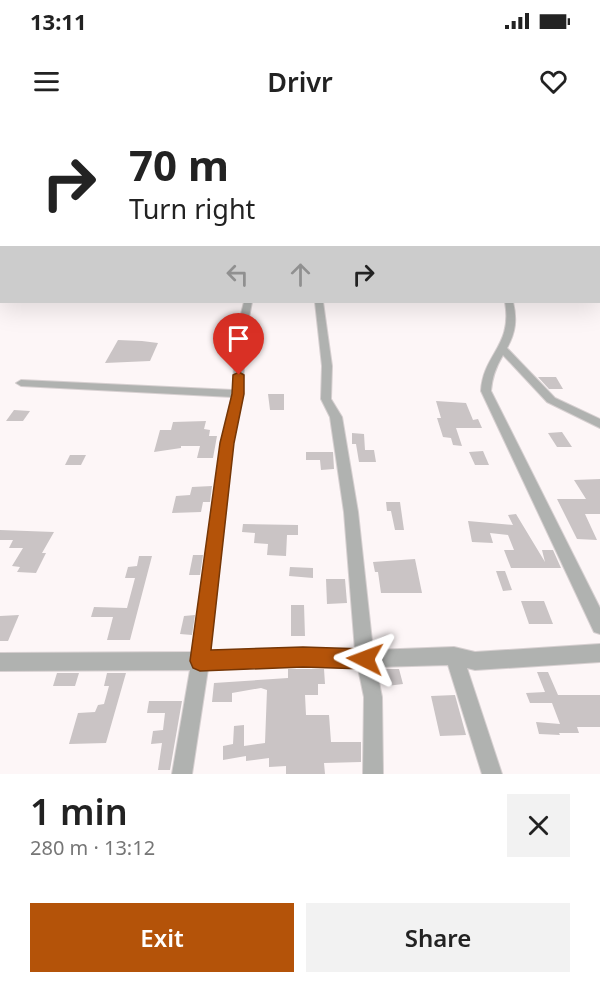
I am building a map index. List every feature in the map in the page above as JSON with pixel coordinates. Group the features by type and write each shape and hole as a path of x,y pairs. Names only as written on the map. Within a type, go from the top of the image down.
{"street":[{"path":"182,774 200,661 227,443 238,394 240,338 248,303"},
{"path":"319,303 327,366 324,388 326,399 336,417 351,512 365,659 373,697 373,774"},
{"path":"510,303 513,323 504,350 485,381 486,391 600,626"},
{"path":"504,350 535,386 551,400 600,424"},
{"path":"21,383 238,394"},
{"path":"0,662 200,661 303,657 365,659 453,656 475,661 600,653"},
{"path":"453,656 492,774"}],"building":[{"path":"118,340 158,343 150,361 105,363"},
{"path":"538,377 556,377 563,389 549,389"},
{"path":"268,394 284,394 284,410 270,410"},
{"path":"436,401 466,403 473,420 478,419 482,428 456,428 462,446 453,445 451,438 443,437 437,418 441,418"},
{"path":"14,410 30,411 23,421 6,421"},
{"path":"206,421 204,429 210,430 209,436 217,436 213,458 197,458 200,446 181,446 181,448 154,452 160,430 171,430 173,422"},
{"path":"562,432 572,447 557,447 548,433"},
{"path":"352,433 364,434 365,450 374,450 376,462 359,462 356,444 352,444"},
{"path":"483,451 489,465 475,465 469,452"},
{"path":"306,452 333,452 334,469 321,470 320,460 306,460"},
{"path":"70,455 86,455 81,465 65,465"},
{"path":"600,479 600,514 585,514 597,540 577,539 557,499 586,499 574,480"},
{"path":"212,486 210,502 203,502 201,512 172,513 176,496 190,495 192,487"},
{"path":"386,502 400,502 404,530 395,530 391,511 387,511"},
{"path":"516,514 545,562 542,550 553,550 561,568 511,568 504,550 514,550 508,535 490,533 493,543 472,542 468,521 513,525 508,515"},
{"path":"243,524 298,525 298,535 287,535 286,556 267,555 268,544 254,543 255,533 242,532"},
{"path":"0,530 54,532 42,553 46,553 36,573 17,572 20,567 12,566 23,548 9,548 13,540 0,540"},
{"path":"193,555 203,555 200,575 189,575"},
{"path":"139,556 152,556 130,640 107,640 113,617 91,617 94,607 127,608 135,578 125,578 128,567 137,566"},
{"path":"415,559 422,593 381,593 378,572 375,572 373,562"},
{"path":"290,567 313,568 313,578 289,576"},
{"path":"496,571 505,571 512,590 503,591"},
{"path":"326,579 345,579 347,603 327,604"},
{"path":"521,601 544,601 553,624 529,624"},
{"path":"291,605 304,605 305,636 291,636"},
{"path":"19,615 8,641 0,641 0,616"},
{"path":"195,615 192,635 180,634 184,616"},
{"path":"288,669 324,669 325,684 318,684 318,695 305,695 306,715 329,715 331,742 361,742 361,762 324,763 325,774 286,774 286,766 269,767 269,758 246,761 246,756 223,760 223,746 233,744 234,726 244,725 244,746 265,743 267,690 261,688 232,693 232,702 212,702 214,683 288,678"},
{"path":"383,669 399,669 403,684 387,686"},
{"path":"537,672 548,672 558,695 600,695 600,727 577,727 579,733 539,734 536,722 560,724 552,703 530,703 526,693 545,692"},
{"path":"57,673 79,673 75,686 53,686"},
{"path":"107,673 126,673 106,743 69,744 78,713 95,712 98,705 104,704 109,686 104,686"},
{"path":"455,695 466,735 440,736 431,696"},
{"path":"149,701 182,701 170,770 158,770 162,743 151,744 153,731 163,730 165,713 147,713"}],"route":[{"path":"239,375 238,394 227,443 200,661 303,657 365,659"}]}
